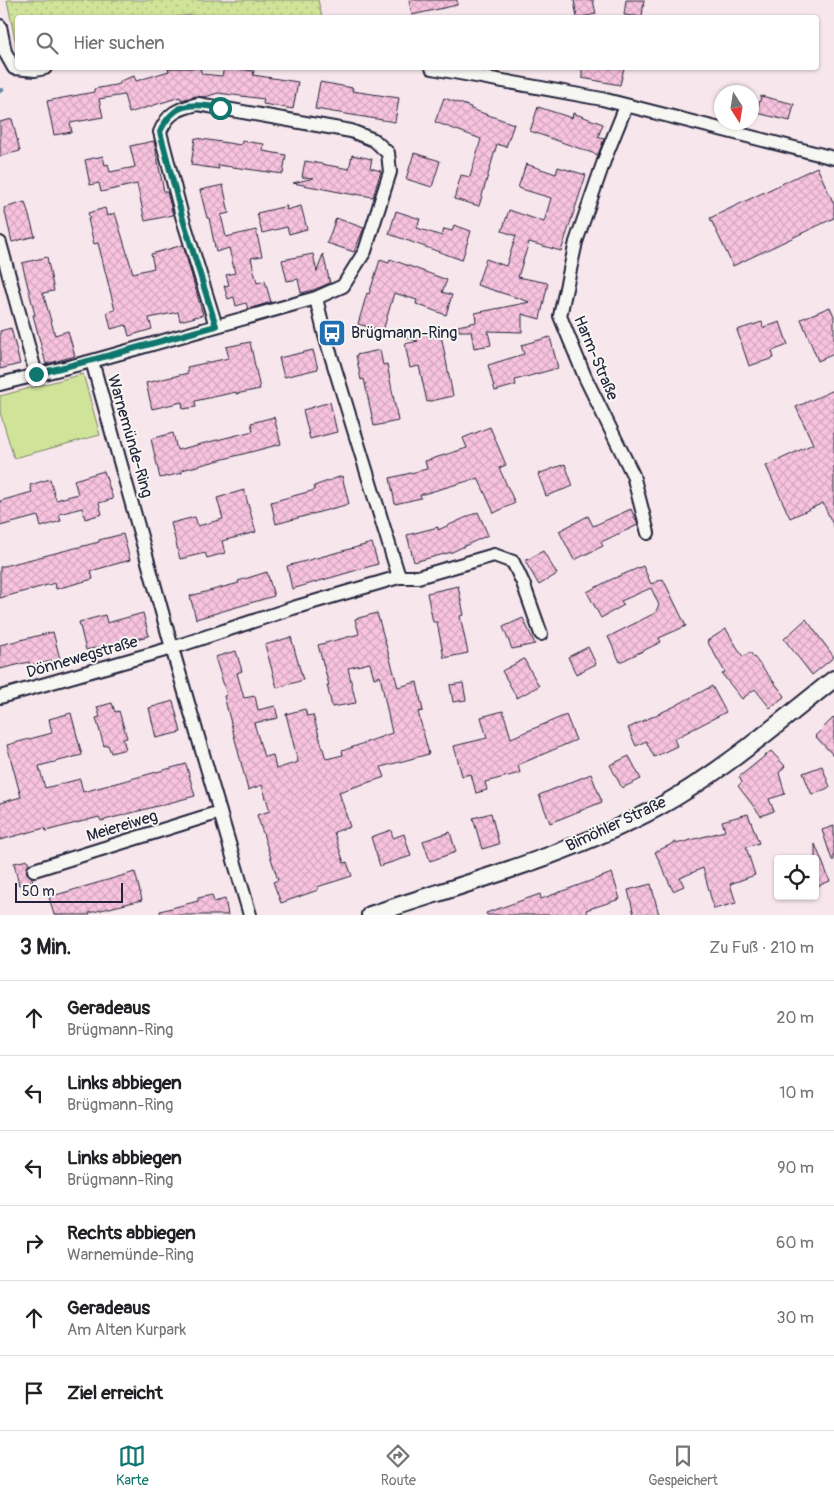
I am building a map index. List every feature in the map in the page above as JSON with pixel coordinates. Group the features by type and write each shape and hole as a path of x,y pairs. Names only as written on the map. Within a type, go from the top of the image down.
{"street":[{"path":"0,26 5,52 15,68"},
{"path":"444,70 520,83 626,106 834,158"},
{"path":"216,326 182,216 160,132 165,120 179,108 198,104 350,131 374,140 388,152 390,172 365,251 344,286 316,298 325,336 399,577"},
{"name":"Harm-Straße","path":"626,106 605,158 576,242 560,316 585,377 633,475 648,533"},
{"path":"0,243 36,374"},
{"name":"Warnemünde-Ring","path":"250,915 172,648 92,360 316,298"},
{"path":"0,384 92,360"},
{"path":"172,648 293,608 399,577 418,577 494,555 513,562 523,583 541,634"},
{"name":"Dönnewegstraße","path":"0,697 172,648"},
{"name":"Bimöhler Straße","path":"370,915 527,863 605,833 656,808 693,786 732,758 834,679"},
{"name":"Meiereiweg","path":"34,870 220,812"}],"green space":[{"path":"7,0 318,0 322,15 15,15 15,39"},
{"path":"83,374 100,435 14,458 0,412 0,396"}],"building":[{"path":"409,0 457,0 457,5 412,15"},
{"path":"574,0 593,0 596,14 576,15"},
{"path":"626,0 644,0 642,15 624,15"},
{"path":"201,70 202,74 222,76 224,70 245,70 254,71 253,75 298,82 293,109 263,104 264,99 218,93 205,97 196,96 181,100 180,97 129,113 124,95 99,99 103,117 70,123 72,132 54,135 47,101 94,92 94,89 120,84 120,81 134,76 136,81 169,71"},
{"path":"582,70 624,70 620,85 582,78"},
{"path":"320,82 353,88 352,91 399,98 395,122 315,109"},
{"path":"761,96 794,104 790,121 759,113"},
{"path":"444,98 514,124 506,147 497,144 479,206 454,199 461,175 470,177 481,139 435,122"},
{"path":"538,107 572,118 573,113 603,124 598,137 604,139 598,155 530,131"},
{"path":"12,119 20,151 0,156 0,122"},
{"path":"195,138 241,145 242,141 264,144 263,151 286,155 283,174 218,165 219,169 191,165"},
{"path":"154,141 164,192 167,192 173,215 145,221 137,184 101,192 99,183 90,185 85,160 103,156 105,165 108,164 110,172 135,167 130,146"},
{"path":"414,153 440,161 432,187 406,179"},
{"path":"352,155 372,159 370,168 381,171 373,197 293,183 314,178 302,177 305,161 349,169"},
{"path":"526,164 556,174 558,167 586,175 561,251 529,242 518,277 548,283 540,319 522,314 522,332 488,331 491,345 474,348 471,331 459,331 458,326 476,322 475,313 530,302 477,285 486,259 506,266 516,236 502,231 509,210 544,222 551,198 518,188"},
{"path":"817,167 834,204 834,218 733,266 710,218"},
{"path":"223,185 229,213 221,215 226,237 256,230 262,256 251,258 257,283 265,281 271,302 248,309 246,303 236,306 234,297 228,299 224,286 229,285 226,275 235,273 229,248 216,252 209,218 207,218 200,190"},
{"path":"25,202 35,236 12,242 4,208"},
{"path":"287,206 286,210 301,206 307,229 289,234 287,227 262,233 257,213"},
{"path":"105,208 107,216 115,213 133,273 154,268 151,254 183,245 203,315 180,321 178,312 149,318 152,329 129,336 126,325 111,329 107,312 115,310 98,243 94,244 88,219 90,218 88,213"},
{"path":"396,211 420,219 417,228 442,236 444,229 452,231 454,225 471,231 462,260 389,234"},
{"path":"336,218 364,228 354,252 327,243"},
{"path":"313,254 317,272 323,254 330,283 301,293 298,279 287,281 282,260"},
{"path":"47,257 54,291 43,293 55,335 68,331 75,356 46,364 22,263"},
{"path":"390,259 447,280 442,292 452,295 446,315 416,304 417,300 394,293 383,331 358,324 367,293 369,294 380,260 389,263"},
{"path":"830,307 834,316 834,354 818,361 801,319"},
{"path":"762,322 763,328 780,322 788,345 772,351 774,358 749,366 737,330"},
{"path":"11,328 20,364 0,369 0,331"},
{"path":"440,330 453,396 427,402 419,366 410,368 405,344 418,341 404,337"},
{"path":"550,337 558,368 515,380 516,385 495,391 488,365 524,354 521,345"},
{"path":"250,342 260,389 195,401 196,407 183,409 182,402 152,409 146,383 188,373 187,367 229,358 226,347"},
{"path":"313,350 318,369 284,377 279,358"},
{"path":"380,350 383,365 387,364 398,421 374,426 364,379 361,380 356,355"},
{"path":"834,390 834,527 823,503 790,518 766,466 813,444 796,407"},
{"path":"330,402 337,432 310,439 303,410"},
{"path":"274,417 281,444 182,470 182,473 160,478 151,439 173,433 177,450 253,431 251,423"},
{"path":"490,427 506,465 499,468 515,503 494,513 478,478 420,495 421,498 395,504 390,478 427,469 425,461 467,448 463,438"},
{"path":"565,464 573,486 546,496 538,474"},
{"path":"104,471 113,499 99,503 102,514 85,519 82,508 59,514 61,521 41,527 38,516 0,526 0,501 32,492 30,485 50,479 56,500 78,494 74,480"},
{"path":"342,476 349,504 276,524 271,502 315,490 314,486"},
{"path":"244,490 256,532 222,541 225,553 207,558 205,553 180,559 171,523 195,517 198,526 223,519 217,498"},
{"path":"631,509 638,525 601,542 603,546 574,560 559,531 588,516 593,526"},
{"path":"478,512 488,535 452,552 414,562 407,535 438,527 438,530"},
{"path":"123,534 130,560 91,571 93,579 56,589 55,583 0,598 0,567 99,542 99,540"},
{"path":"372,543 378,564 292,589 287,566"},
{"path":"543,551 557,574 539,585 525,561"},
{"path":"643,566 651,584 663,579 686,626 659,638 661,642 620,662 608,637 655,613 659,605 651,588 621,601 624,605 601,618 587,592"},
{"path":"267,572 274,596 196,619 190,596 239,583 238,581"},
{"path":"458,586 464,615 460,616 468,653 444,658 437,622 433,622 427,593"},
{"path":"143,613 149,636 86,650 79,622 105,615 107,623"},
{"path":"377,613 398,687 417,682 423,711 418,712 429,754 381,767 385,777 339,792 350,827 334,832 344,863 347,862 352,876 317,887 318,890 281,903 273,882 278,880 257,815 270,811 262,785 248,790 224,696 227,695 215,657 236,651 242,671 237,673 244,698 255,696 258,710 275,706 278,718 254,723 264,757 273,755 276,769 298,762 286,714 305,709 307,716 313,715 326,759 343,755 342,751 392,733 380,676 374,678 370,663 348,668 356,703 332,707 327,685 329,685 318,645 359,634 355,619"},
{"path":"523,618 535,644 512,649 503,627"},
{"path":"806,619 834,657 812,675 784,639"},
{"path":"726,629 743,657 750,652 785,696 770,708 755,689 742,699 722,674 725,672 707,641"},
{"path":"53,632 60,659 30,666 29,662 0,669 0,645"},
{"path":"291,637 303,680 277,688 265,645"},
{"path":"588,647 596,664 576,674 568,657"},
{"path":"524,659 539,686 517,698 502,671"},
{"path":"463,683 466,700 453,702 450,685"},
{"path":"712,686 726,712 674,739 677,746 654,757 646,741 636,746 628,728"},
{"path":"173,701 181,732 156,738 149,708"},
{"path":"112,703 115,712 119,711 127,738 123,739 126,749 111,753 108,745 104,746 96,718 100,717 97,707"},
{"path":"503,711 511,738 566,715 576,740 518,765 520,773 485,782 487,790 476,793 471,774 462,776 454,746 487,738 481,717"},
{"path":"71,713 82,755 39,766 45,788 80,779 83,792 186,764 195,796 101,821 99,817 46,831 45,828 0,840 0,803 21,797 7,745 52,733 49,719"},
{"path":"834,717 834,756 815,736"},
{"path":"771,751 785,766 779,773 785,794 769,799 774,811 761,816 738,786 742,782 739,777"},
{"path":"629,756 641,779 622,788 610,765"},
{"path":"822,766 830,787 812,795 803,773"},
{"path":"591,774 602,802 550,823 539,795"},
{"path":"491,813 499,844 482,849 473,818"},
{"path":"748,814 759,843 746,847 755,875 730,884 736,903 714,909 703,868 680,878 684,886 673,891 655,852 676,842 676,844 725,831 722,821"},
{"path":"834,826 834,860 832,860 822,830"},
{"path":"391,830 393,838 404,834 411,856 380,866 371,837"},
{"path":"450,832 456,852 430,861 423,841"},
{"path":"815,844 830,881 819,885 819,855 815,855"},
{"path":"28,860 29,864 26,872 33,881 19,885 14,863"},
{"path":"135,872 142,900 89,913 90,915 54,915 49,897"},
{"path":"612,873 620,899 586,910 588,915 487,915 486,913 540,894 541,899"},
{"path":"651,884 659,915 634,915 628,890"},
{"path":"212,895 214,902 225,899 228,915 161,915 160,911 198,901 198,898"}],"place":[{"name":"Brügmann-Ring","path":"332,333"}],"route":[{"path":"36,374 216,326 182,216 160,132 165,120 179,108 198,104 220,108"}]}
